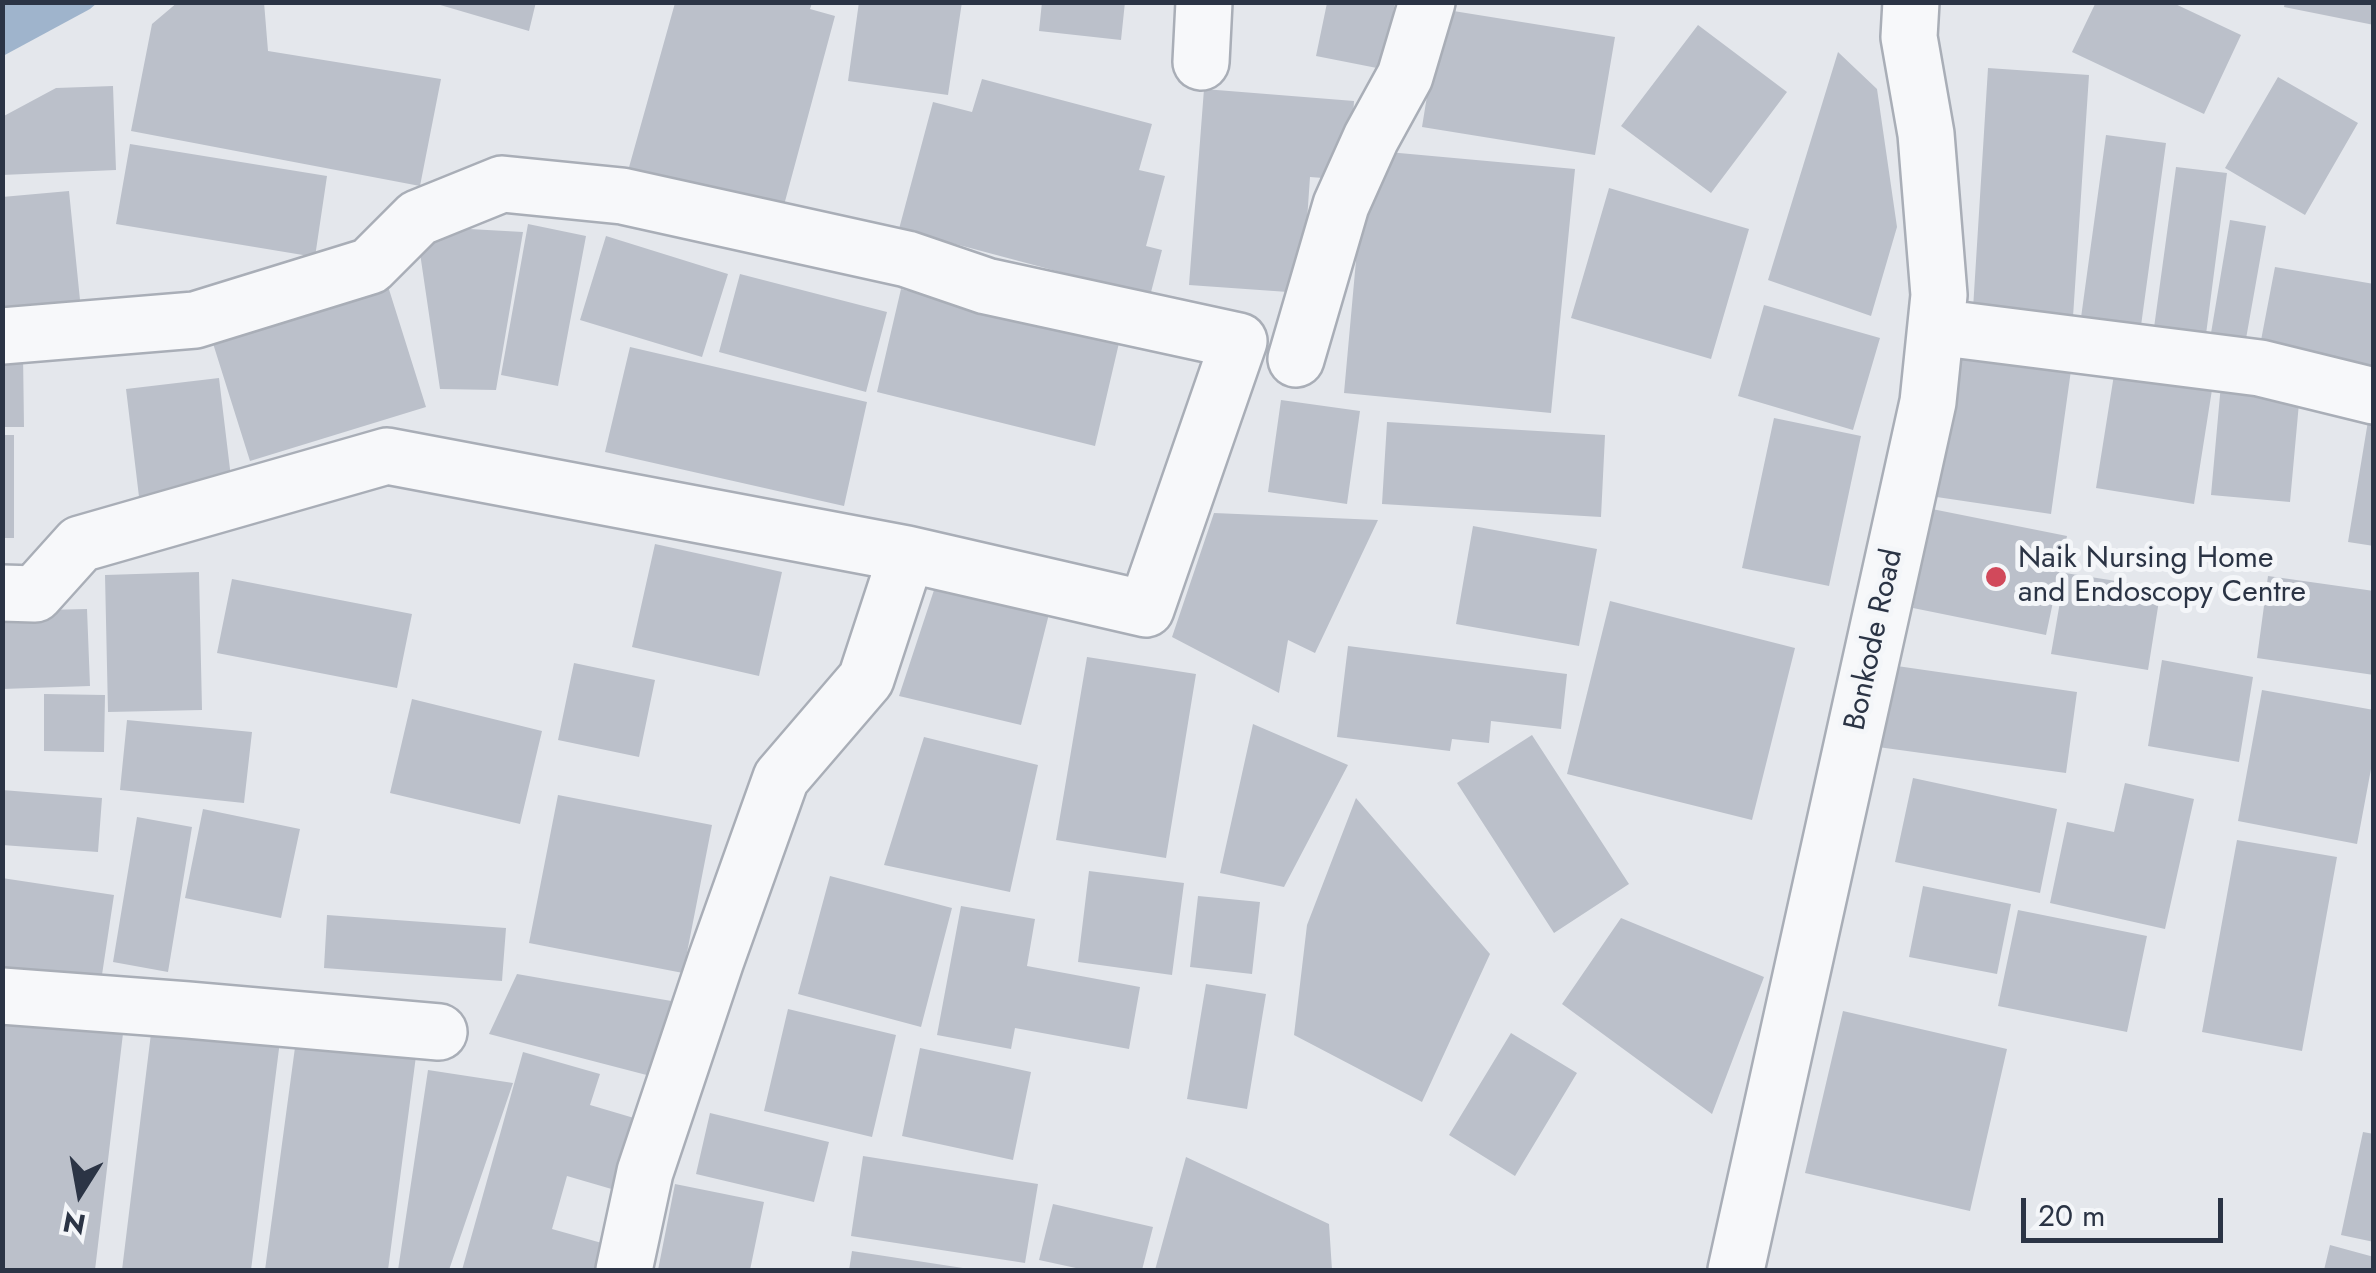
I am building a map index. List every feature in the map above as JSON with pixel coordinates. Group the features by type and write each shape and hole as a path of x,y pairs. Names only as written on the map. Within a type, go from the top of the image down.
{"street":[{"path":"1201,62 1204,2"},
{"path":"1296,359 1341,206 1370,138 1405,76 1427,2"},
{"name":"Bonkode Road","path":"1736,1270 1928,402 1939,296 1926,134 1909,37 1911,2"},
{"path":"2,336 195,320 370,266 418,218 502,184 622,196 907,260 986,286 1240,341 1146,609 907,554 388,456 80,544 35,594 2,593"},
{"path":"1936,327 2260,368 2374,396"},
{"path":"624,1270 645,1172 781,778 866,680 907,554"},
{"path":"2,996 439,1032"}],"water":[{"path":"3,2 97,2 97,3 3,56"}],"building":[{"path":"178,2 264,2 268,51 441,79 420,186 131,131 152,24"},
{"path":"430,2 536,2 529,31"},
{"path":"859,2 962,2 948,95 848,81"},
{"path":"1042,2 1125,2 1121,40 1039,31"},
{"path":"2096,2 2171,2 2241,35 2204,114 2072,52"},
{"path":"2285,2 2374,2 2374,25 2284,7"},
{"path":"675,3 812,3 810,9 835,16 780,220 626,178"},
{"path":"1327,3 1395,3 1382,69 1316,56"},
{"path":"1441,9 1615,37 1595,155 1422,127"},
{"path":"1698,25 1787,92 1711,193 1621,126"},
{"path":"1838,52 1877,89 1897,227 1871,316 1768,280"},
{"path":"1988,68 2089,75 2072,332 1972,325"},
{"path":"2278,77 2358,123 2305,215 2225,168"},
{"path":"982,79 1152,124 1139,170 1165,176 1146,246 1162,250 1150,296 899,229 933,102 972,112"},
{"path":"113,86 116,170 2,175 2,117 56,88"},
{"path":"1204,89 1354,101 1349,180 1310,177 1302,293 1189,285"},
{"path":"2106,135 2166,143 2140,333 2080,325"},
{"path":"130,144 327,176 315,257 116,224"},
{"path":"1366,150 1575,169 1551,413 1344,393"},
{"path":"2176,167 2227,173 2205,342 2153,335"},
{"path":"1609,188 1749,229 1711,359 1571,318"},
{"path":"69,191 81,310 2,318 2,197"},
{"path":"2230,220 2266,226 2244,350 2209,345"},
{"path":"528,224 586,236 558,386 501,375"},
{"path":"416,226 523,232 496,390 440,389"},
{"path":"606,236 728,274 702,357 580,320"},
{"path":"381,264 426,407 250,461 205,318"},
{"path":"2275,267 2374,284 2374,377 2258,356"},
{"path":"740,274 887,312 866,392 719,352"},
{"path":"901,289 1119,343 1095,446 877,392"},
{"path":"1764,305 1880,338 1853,430 1738,396"},
{"path":"1952,346 2072,363 2051,514 1930,496"},
{"path":"630,347 867,402 844,506 605,452"},
{"path":"23,353 24,427 2,427 2,354"},
{"path":"2116,362 2214,377 2194,504 2096,488"},
{"path":"219,378 233,494 140,505 126,389"},
{"path":"2221,384 2300,392 2290,502 2211,495"},
{"path":"1281,400 1360,411 1347,504 1268,492"},
{"path":"2370,409 2374,409 2374,546 2348,542"},
{"path":"1774,418 1861,436 1829,586 1742,568"},
{"path":"1387,422 1605,435 1601,517 1382,504"},
{"path":"2,435 14,435 14,538 2,538"},
{"path":"1932,509 2067,536 2046,635 1913,608"},
{"path":"1214,513 1378,520 1315,653 1288,640 1279,693 1172,637"},
{"path":"1473,526 1597,549 1579,646 1456,624"},
{"path":"655,544 782,572 759,676 632,647"},
{"path":"199,572 202,710 108,712 105,575"},
{"path":"2065,573 2161,588 2148,670 2051,654"},
{"path":"2268,576 2374,591 2374,675 2257,658"},
{"path":"232,579 412,614 397,688 217,653"},
{"path":"935,587 1050,610 1021,725 899,696"},
{"path":"1610,601 1795,648 1752,820 1567,774"},
{"path":"87,609 90,686 2,689 2,611"},
{"path":"1348,646 1567,674 1561,729 1491,721 1489,743 1452,739 1450,751 1337,737"},
{"path":"1087,657 1196,674 1166,858 1056,840"},
{"path":"2162,660 2253,677 2239,762 2148,746"},
{"path":"574,663 655,680 639,757 558,740"},
{"path":"1890,665 2077,692 2066,773 1878,747"},
{"path":"2262,690 2374,710 2374,753 2357,844 2238,821"},
{"path":"44,694 105,695 104,752 44,751"},
{"path":"412,699 542,731 520,824 390,793"},
{"path":"127,720 252,732 244,803 120,790"},
{"path":"1253,724 1348,765 1284,887 1220,873"},
{"path":"1532,735 1629,884 1554,933 1457,783"},
{"path":"924,737 1038,765 1010,892 884,865"},
{"path":"1913,778 2057,809 2040,893 1895,862"},
{"path":"2125,783 2194,799 2165,929 2050,903 2067,822 2114,832"},
{"path":"2,790 102,798 98,852 2,845"},
{"path":"558,795 712,825 683,973 529,943"},
{"path":"1356,798 1490,954 1422,1102 1294,1035 1307,925"},
{"path":"203,809 300,829 281,918 185,898"},
{"path":"137,817 192,827 168,972 113,962"},
{"path":"2237,840 2337,857 2302,1051 2202,1032"},
{"path":"1089,871 1184,883 1172,975 1078,962"},
{"path":"830,876 952,908 921,1027 798,994"},
{"path":"2,878 114,895 100,988 2,973"},
{"path":"1923,886 2011,904 1997,974 1909,957"},
{"path":"1198,896 1260,902 1252,974 1190,967"},
{"path":"961,906 1035,919 1027,966 1140,987 1129,1049 1015,1028 1011,1049 937,1035"},
{"path":"2018,910 2147,936 2127,1032 1998,1006"},
{"path":"327,915 506,928 502,981 324,968"},
{"path":"1621,918 1764,977 1712,1114 1562,1004"},
{"path":"517,974 700,1006 662,1079 489,1034"},
{"path":"1206,984 1266,994 1247,1109 1187,1099"},
{"path":"788,1009 896,1035 872,1137 764,1111"},
{"path":"2,1011 124,1025 95,1270 2,1270"},
{"path":"1843,1011 2007,1049 1970,1211 1805,1173"},
{"path":"153,1017 281,1033 251,1270 122,1270"},
{"path":"1511,1033 1577,1073 1515,1176 1449,1135"},
{"path":"296,1040 416,1056 388,1270 265,1270"},
{"path":"920,1048 1031,1072 1013,1160 902,1136"},
{"path":"523,1052 600,1074 590,1105 634,1118 615,1190 567,1176 552,1229 616,1247 609,1270 462,1270"},
{"path":"428,1070 513,1083 449,1270 398,1270"},
{"path":"710,1113 829,1142 814,1202 696,1174"},
{"path":"2363,1132 2374,1134 2374,1242 2341,1235"},
{"path":"863,1156 1038,1184 1025,1263 851,1236"},
{"path":"1186,1157 1329,1224 1332,1270 1155,1270"},
{"path":"675,1184 764,1202 750,1270 658,1270"},
{"path":"1053,1204 1153,1227 1142,1270 1085,1270 1039,1260"},
{"path":"2330,1245 2374,1257 2374,1270 2324,1270"},
{"path":"852,1251 963,1268 963,1270 849,1270"}],"place":[{"name":"Naik Nursing Home and Endoscopy Centre","path":"1996,577"}]}
